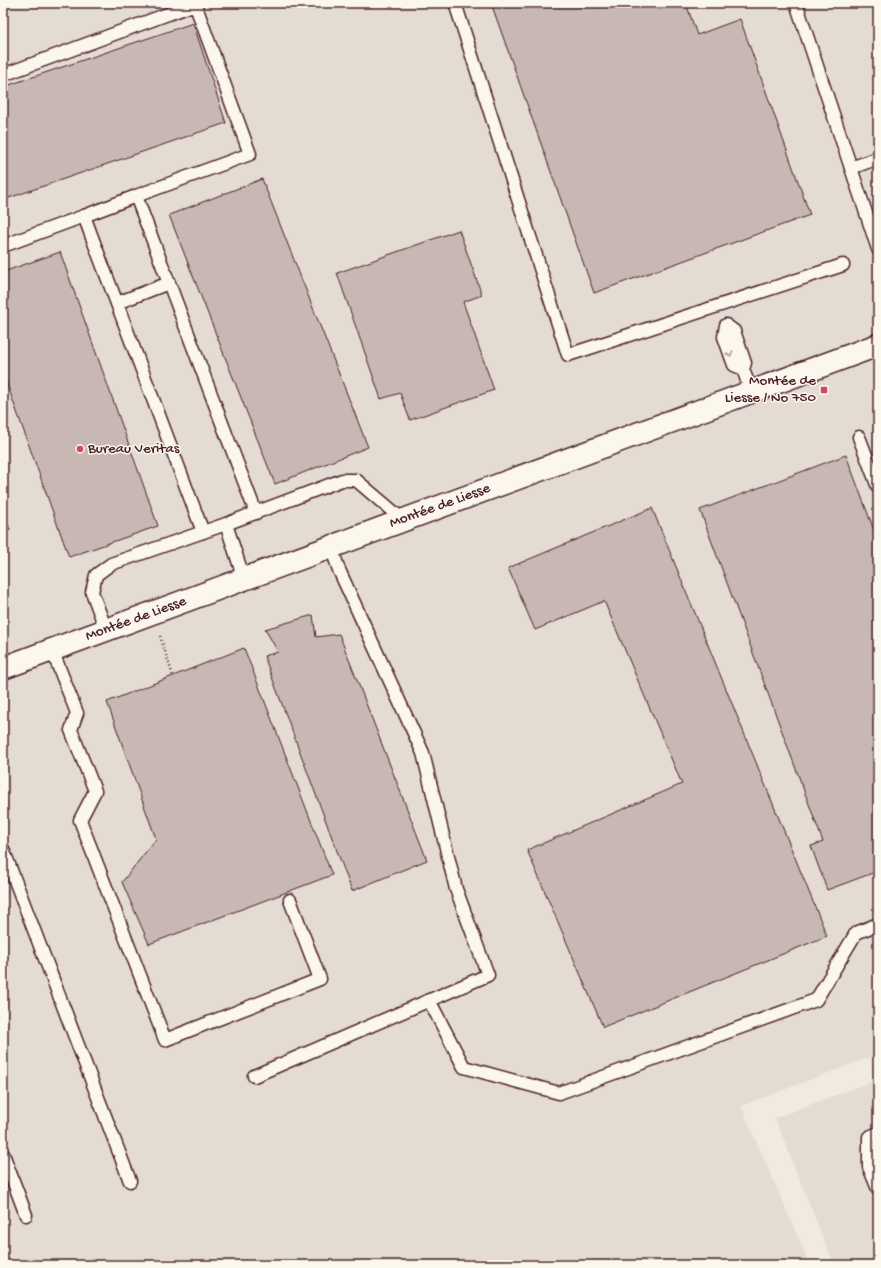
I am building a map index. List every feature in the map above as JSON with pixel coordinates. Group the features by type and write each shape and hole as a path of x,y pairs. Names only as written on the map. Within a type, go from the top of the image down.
{"street":[{"name":"Montée de Liesse","path":"3,668 878,345"}],"lane":[{"path":"455,3 568,356 843,266"},
{"path":"796,3 878,249"},
{"path":"3,75 195,4 250,154 3,246"},
{"path":"851,168 878,158"},
{"path":"136,196 256,513"},
{"path":"84,216 203,532"},
{"path":"117,303 169,283"},
{"path":"718,307 726,325 734,331 745,363 743,369 751,392"},
{"path":"859,438 878,487"},
{"path":"106,630 92,592 96,575 111,564 226,524 342,480 356,480 403,520"},
{"path":"226,524 244,579"},
{"path":"254,1076 488,975 456,889 423,753 339,570 331,547"},
{"path":"52,650 77,713 71,730 95,791 80,820 165,1040 320,979 290,900"},
{"path":"3,849 130,1181"},
{"path":"430,1000 464,1068 558,1093 816,1000 856,933 878,924"},
{"path":"878,1133 869,1136 869,1167 878,1189"},
{"path":"3,1154 26,1215"}],"path":[{"path":"160,636 173,676"}],"shaded area":[{"path":"3,3 878,3 878,1054 741,1106 810,1265 3,1265"},
{"path":"878,1079 878,1265 834,1265 775,1118"}],"building":[{"path":"491,3 686,3 697,35 740,19 810,215 594,293"},
{"path":"193,23 226,123 3,200 3,87"},
{"path":"262,179 368,447 275,484 169,215"},
{"path":"459,230 482,295 463,302 494,390 410,420 400,393 381,399 337,273"},
{"name":"Bureau Veritas","path":"60,252 158,526 69,557 3,373 3,272"},
{"path":"846,455 878,541 878,871 827,890 811,846 823,842 700,510"},
{"path":"652,508 827,936 603,1027 527,850 682,784 604,601 535,630 508,568"},
{"path":"3,519 6,519 10,530 3,533"},
{"path":"313,615 316,637 339,634 427,860 352,891 264,656 278,652 265,629"},
{"path":"244,648 332,875 149,944 122,882 156,839 107,702"}],"place":[{"name":"Montée de Liesse / No 750","path":"824,390"},
{"name":"Bureau Veritas","path":"80,449"}]}
